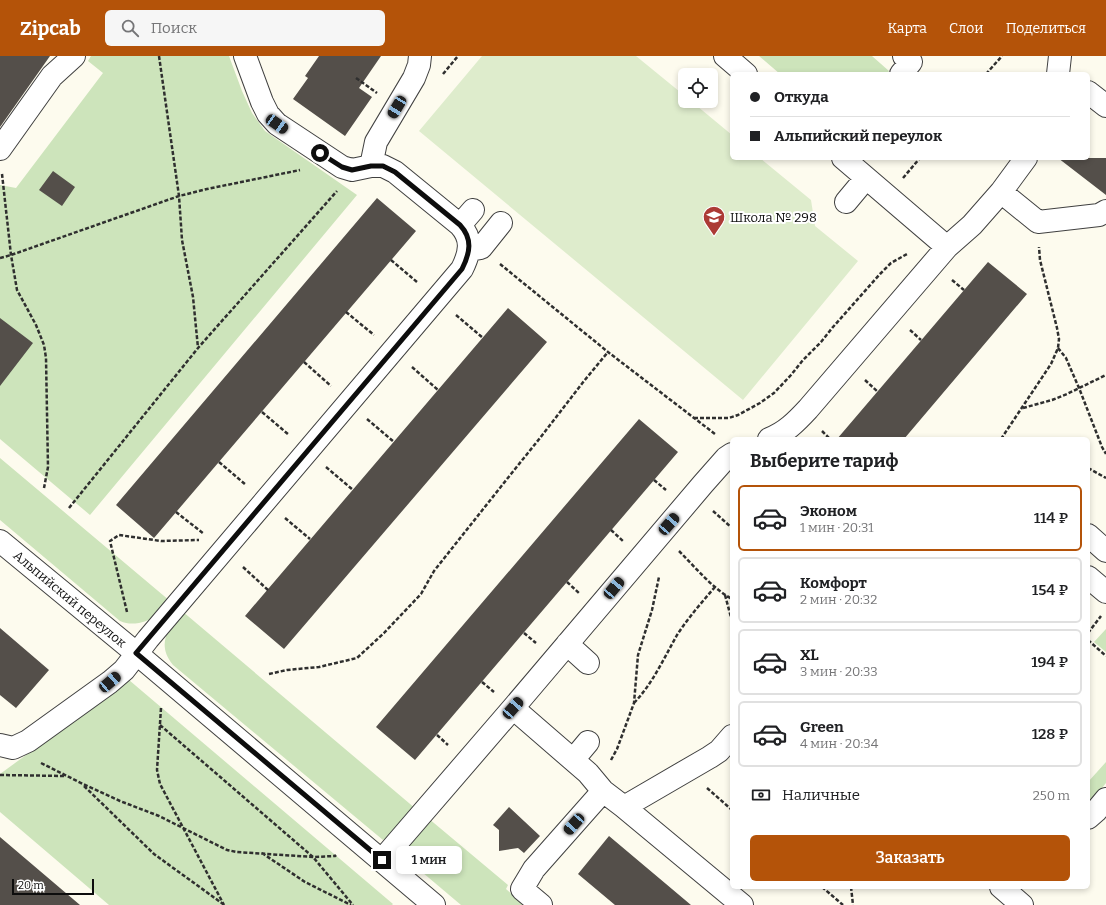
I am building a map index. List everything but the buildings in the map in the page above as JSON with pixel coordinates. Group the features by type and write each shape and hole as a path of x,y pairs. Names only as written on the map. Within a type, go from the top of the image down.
{"street":[{"path":"1,160 52,76 74,56"},
{"path":"245,56 262,102 268,114 277,124 342,167 361,168 383,166 467,217 466,231 468,240 475,249"},
{"path":"361,168 414,78 419,65 420,56"},
{"path":"725,56 744,72"},
{"path":"903,72 911,62 904,56"},
{"path":"1090,94 1106,106"},
{"path":"845,160 947,247"},
{"path":"776,437 792,426 808,409 947,247 972,225 1024,160"},
{"path":"846,202 866,178"},
{"path":"1000,192 1038,222 1099,215 1106,211"},
{"path":"6,746 28,741 110,682 124,670 217,545 266,501 462,269 475,249 501,223"},
{"path":"382,860 661,533 726,458 730,455"},
{"path":"1090,537 1106,551"},
{"name":"Альпийский переулок","path":"0,541 136,653 434,905"},
{"path":"567,644 588,663"},
{"path":"513,708 588,773 599,786 742,905"},
{"path":"624,807 710,757 719,751 730,738"},
{"path":"573,760 588,742"},
{"path":"541,905 522,889 534,868 599,786"},
{"path":"1090,816 1106,798"},
{"path":"1003,889 1022,905"}],"path":[{"path":"158,56 179,196 182,240 193,297 198,348"},
{"path":"988,72 1002,56"},
{"path":"1,160 11,256 17,290 36,325 44,345 46,358 48,467 44,488"},
{"path":"69,508 198,348 334,195 361,168"},
{"path":"0,258 11,256 179,196 304,169"},
{"path":"1002,437 1051,364 1058,348 1059,339 1057,328 1040,260 1038,222"},
{"path":"475,249 717,436"},
{"path":"694,418 729,418 738,415 774,393 880,274 891,263 909,253"},
{"path":"391,260 483,338"},
{"path":"346,312 393,350 438,390"},
{"path":"1058,348 1066,358 1106,454"},
{"path":"269,674 287,670 320,667 357,658 384,633 421,594 434,571 608,352"},
{"path":"304,362 394,442"},
{"path":"1022,408 1052,400 1106,376"},
{"path":"262,412 353,490"},
{"path":"219,462 310,540"},
{"path":"1090,469 1106,478"},
{"path":"176,512 217,545 268,590"},
{"path":"661,533 715,587 730,598"},
{"path":"128,615 110,542 119,535 162,541 217,545"},
{"path":"599,786 606,768 617,749 634,703 638,656 652,610 660,572 644,553"},
{"path":"634,703 643,694 678,635 694,612 715,587"},
{"path":"724,595 730,614"},
{"path":"1090,630 1102,616"},
{"path":"1090,642 1106,656"},
{"path":"161,702 158,770 160,784 224,905"},
{"path":"160,725 313,857 352,905"},
{"path":"6,746 120,801 159,816 227,850 313,857 335,856 340,853"},
{"path":"686,771 730,808"},
{"path":"0,775 67,776"},
{"path":"83,784 154,854 224,905"},
{"path":"261,853 305,882 352,905"},
{"path":"824,889 843,905"},
{"path":"851,889 853,905"}],"green space":[{"path":"91,56 229,56 252,113 265,131 357,195 90,515 0,439 0,185 16,188 103,73 88,61"},
{"name":"Школа № 298","path":"482,56 636,56 678,90 678,108 699,108 730,133 730,160 762,160 811,200 815,226 858,261 743,400 419,131"},
{"path":"759,56 872,56 889,71 888,72 778,72"},
{"path":"0,458 170,601 157,615 149,620 134,624 120,621 0,520"},
{"path":"182,611 416,809 401,827 383,840 173,665 165,650 166,637 172,624"},
{"path":"1106,629 1106,652 1094,642"},
{"path":"129,680 393,904 109,905 0,812 0,774"},
{"path":"1106,762 1106,783 1090,803 1090,780"},
{"path":"428,818 508,885 506,889 524,905 461,905 403,856 413,836"}],"place":[{"name":"Школа № 298","path":"714,236"}],"route":[{"path":"320,153 342,167 352,170 371,166 383,166 395,172 466,231 469,250 468,258 462,269 136,653 382,860"}]}
